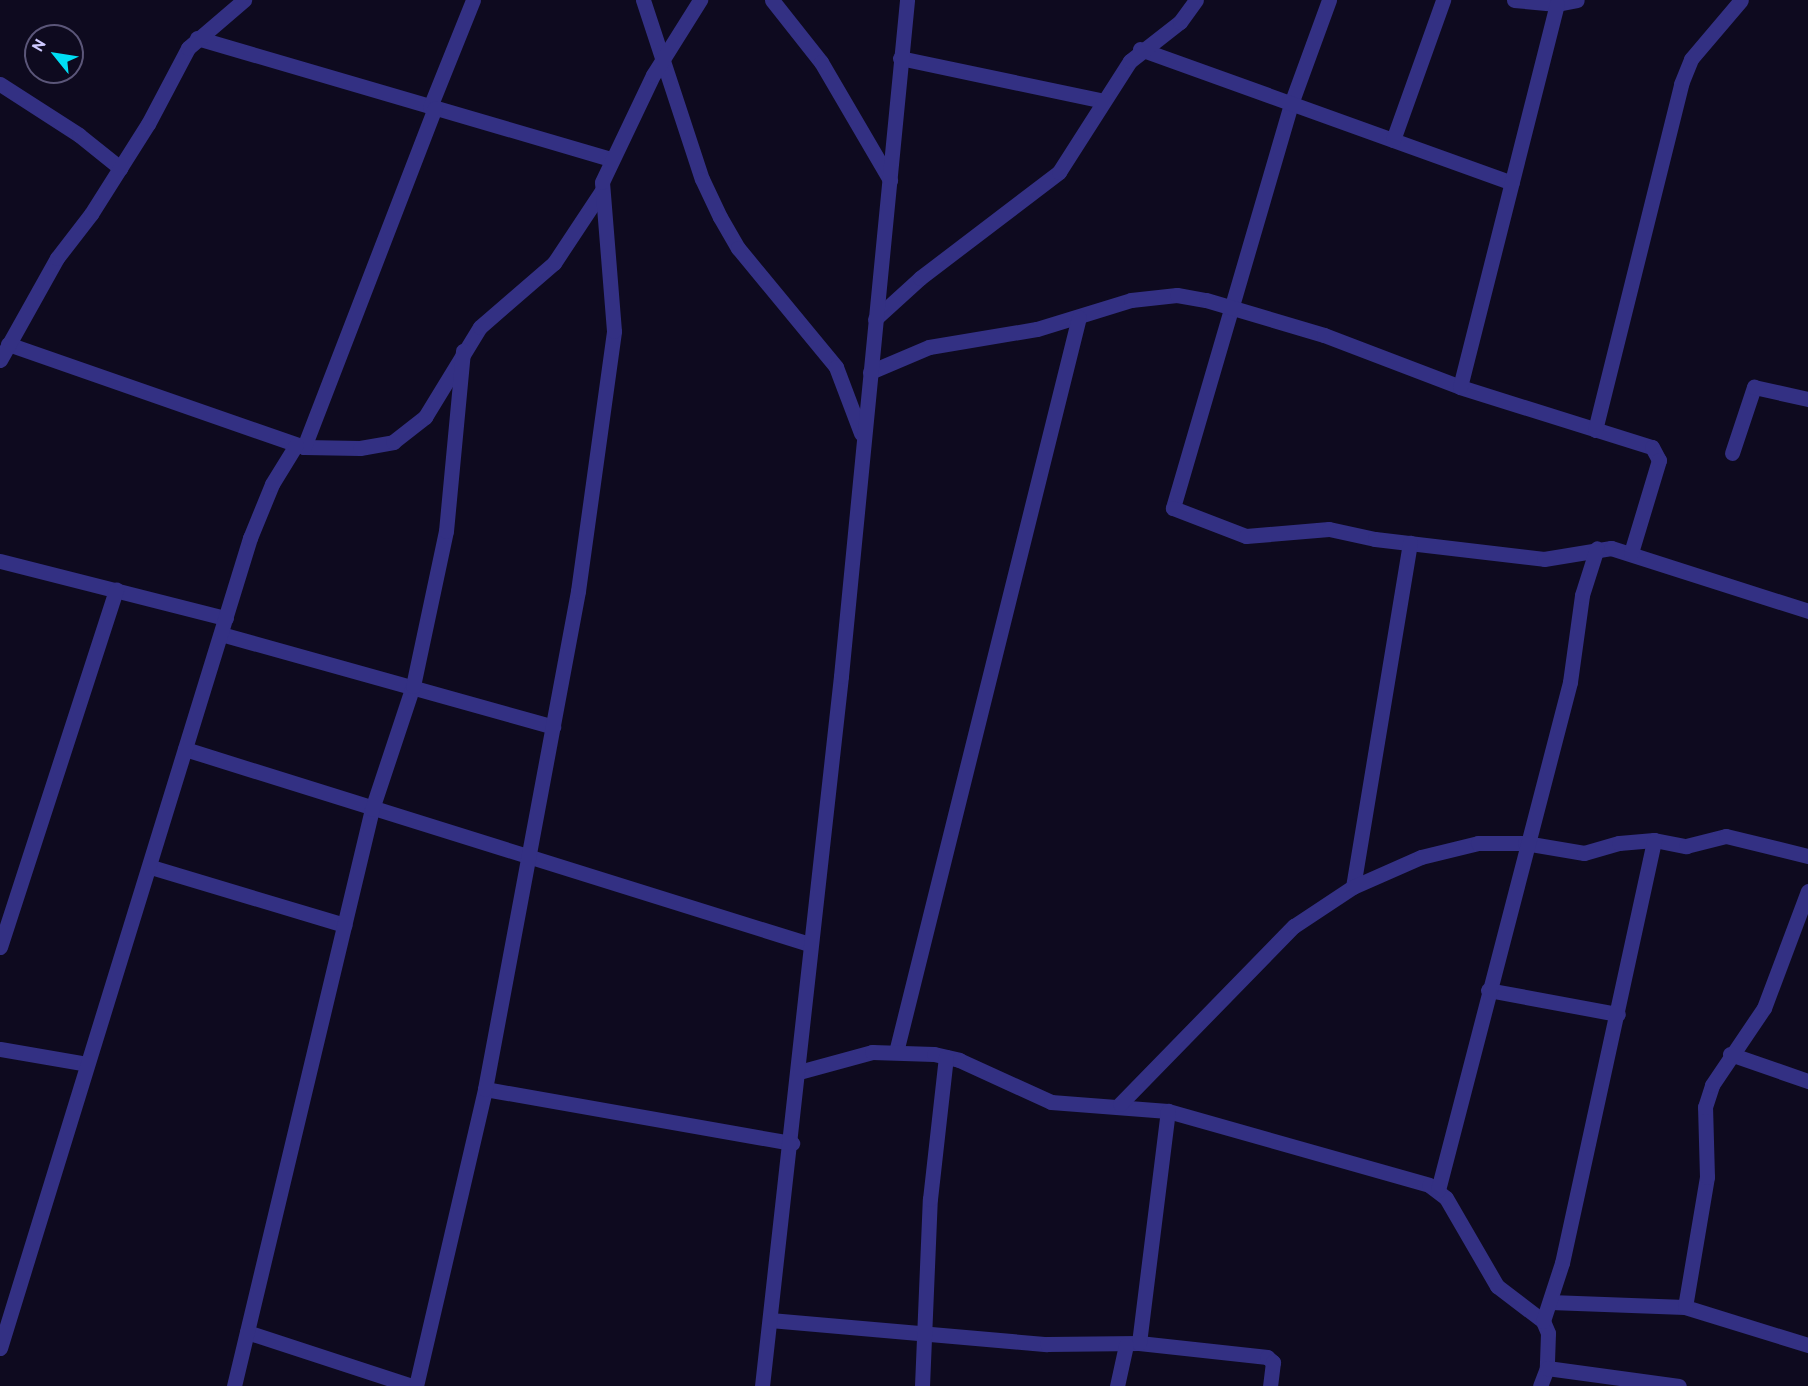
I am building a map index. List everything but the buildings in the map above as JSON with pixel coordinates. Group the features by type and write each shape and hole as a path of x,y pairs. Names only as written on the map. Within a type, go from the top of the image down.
{"street":[{"path":"0,360 57,258 120,168 197,38 244,0"},
{"path":"0,1348 261,507 300,446 473,0"},
{"path":"643,0 664,56 702,179 720,217 738,248 836,367 863,439"},
{"path":"8,344 300,446 360,448 401,438 425,417 462,351 480,327 554,263 601,192 610,159 664,56 700,0"},
{"path":"772,0 820,62 890,180"},
{"path":"762,1386 792,1143 809,944 907,0"},
{"path":"875,319 920,278 1046,184 1140,50 1180,22 1196,0"},
{"path":"1329,0 1291,104 1173,508 1246,536 1329,530 1410,543 1544,559 1596,549 1631,554 1808,611"},
{"path":"1392,140 1443,0"},
{"path":"1514,0 1557,4 1577,0"},
{"path":"1594,430 1681,84 1691,59 1741,0"},
{"path":"1460,387 1557,4"},
{"path":"197,38 610,159"},
{"path":"1140,50 1512,183"},
{"path":"900,58 1104,101"},
{"path":"0,84 120,168"},
{"path":"247,1332 414,1386 485,1089 578,591 614,330 601,192"},
{"path":"870,372 929,347 996,338 1078,317 1131,300 1177,295 1230,307 1324,334 1460,387 1656,451 1659,460 1631,554"},
{"path":"896,1052 1078,317"},
{"path":"234,1386 372,809 413,686 446,531 462,351"},
{"path":"1732,453 1754,387 1808,399"},
{"path":"1353,887 1410,543"},
{"path":"1438,1190 1525,843 1570,682 1582,595 1596,549"},
{"path":"0,561 116,589 413,686 553,727"},
{"path":"0,947 116,589"},
{"path":"186,749 809,944"},
{"path":"1120,1104 1270,947 1353,887 1457,846 1525,843 1584,853 1654,840 1686,846 1726,836 1808,856"},
{"path":"1543,1322 1550,1302 1617,1014 1654,840"},
{"path":"151,867 344,924"},
{"path":"1684,1307 1707,1177 1705,1107 1730,1054 1764,1008 1808,891"},
{"path":"1488,990 1617,1014"},
{"path":"0,1048 87,1064"},
{"path":"799,1072 872,1052 946,1057 1051,1102 1120,1104 1168,1111 1438,1190 1497,1287 1543,1322 1548,1333 1547,1368 1540,1386"},
{"path":"1730,1054 1808,1082"},
{"path":"922,1386 921,1332 946,1057"},
{"path":"485,1089 792,1143"},
{"path":"1117,1386 1132,1344 1168,1111"},
{"path":"1550,1302 1684,1307 1808,1345"},
{"path":"770,1320 1047,1344 1132,1344 1268,1357 1273,1362 1270,1386"},
{"path":"1547,1368 1679,1386"}]}
